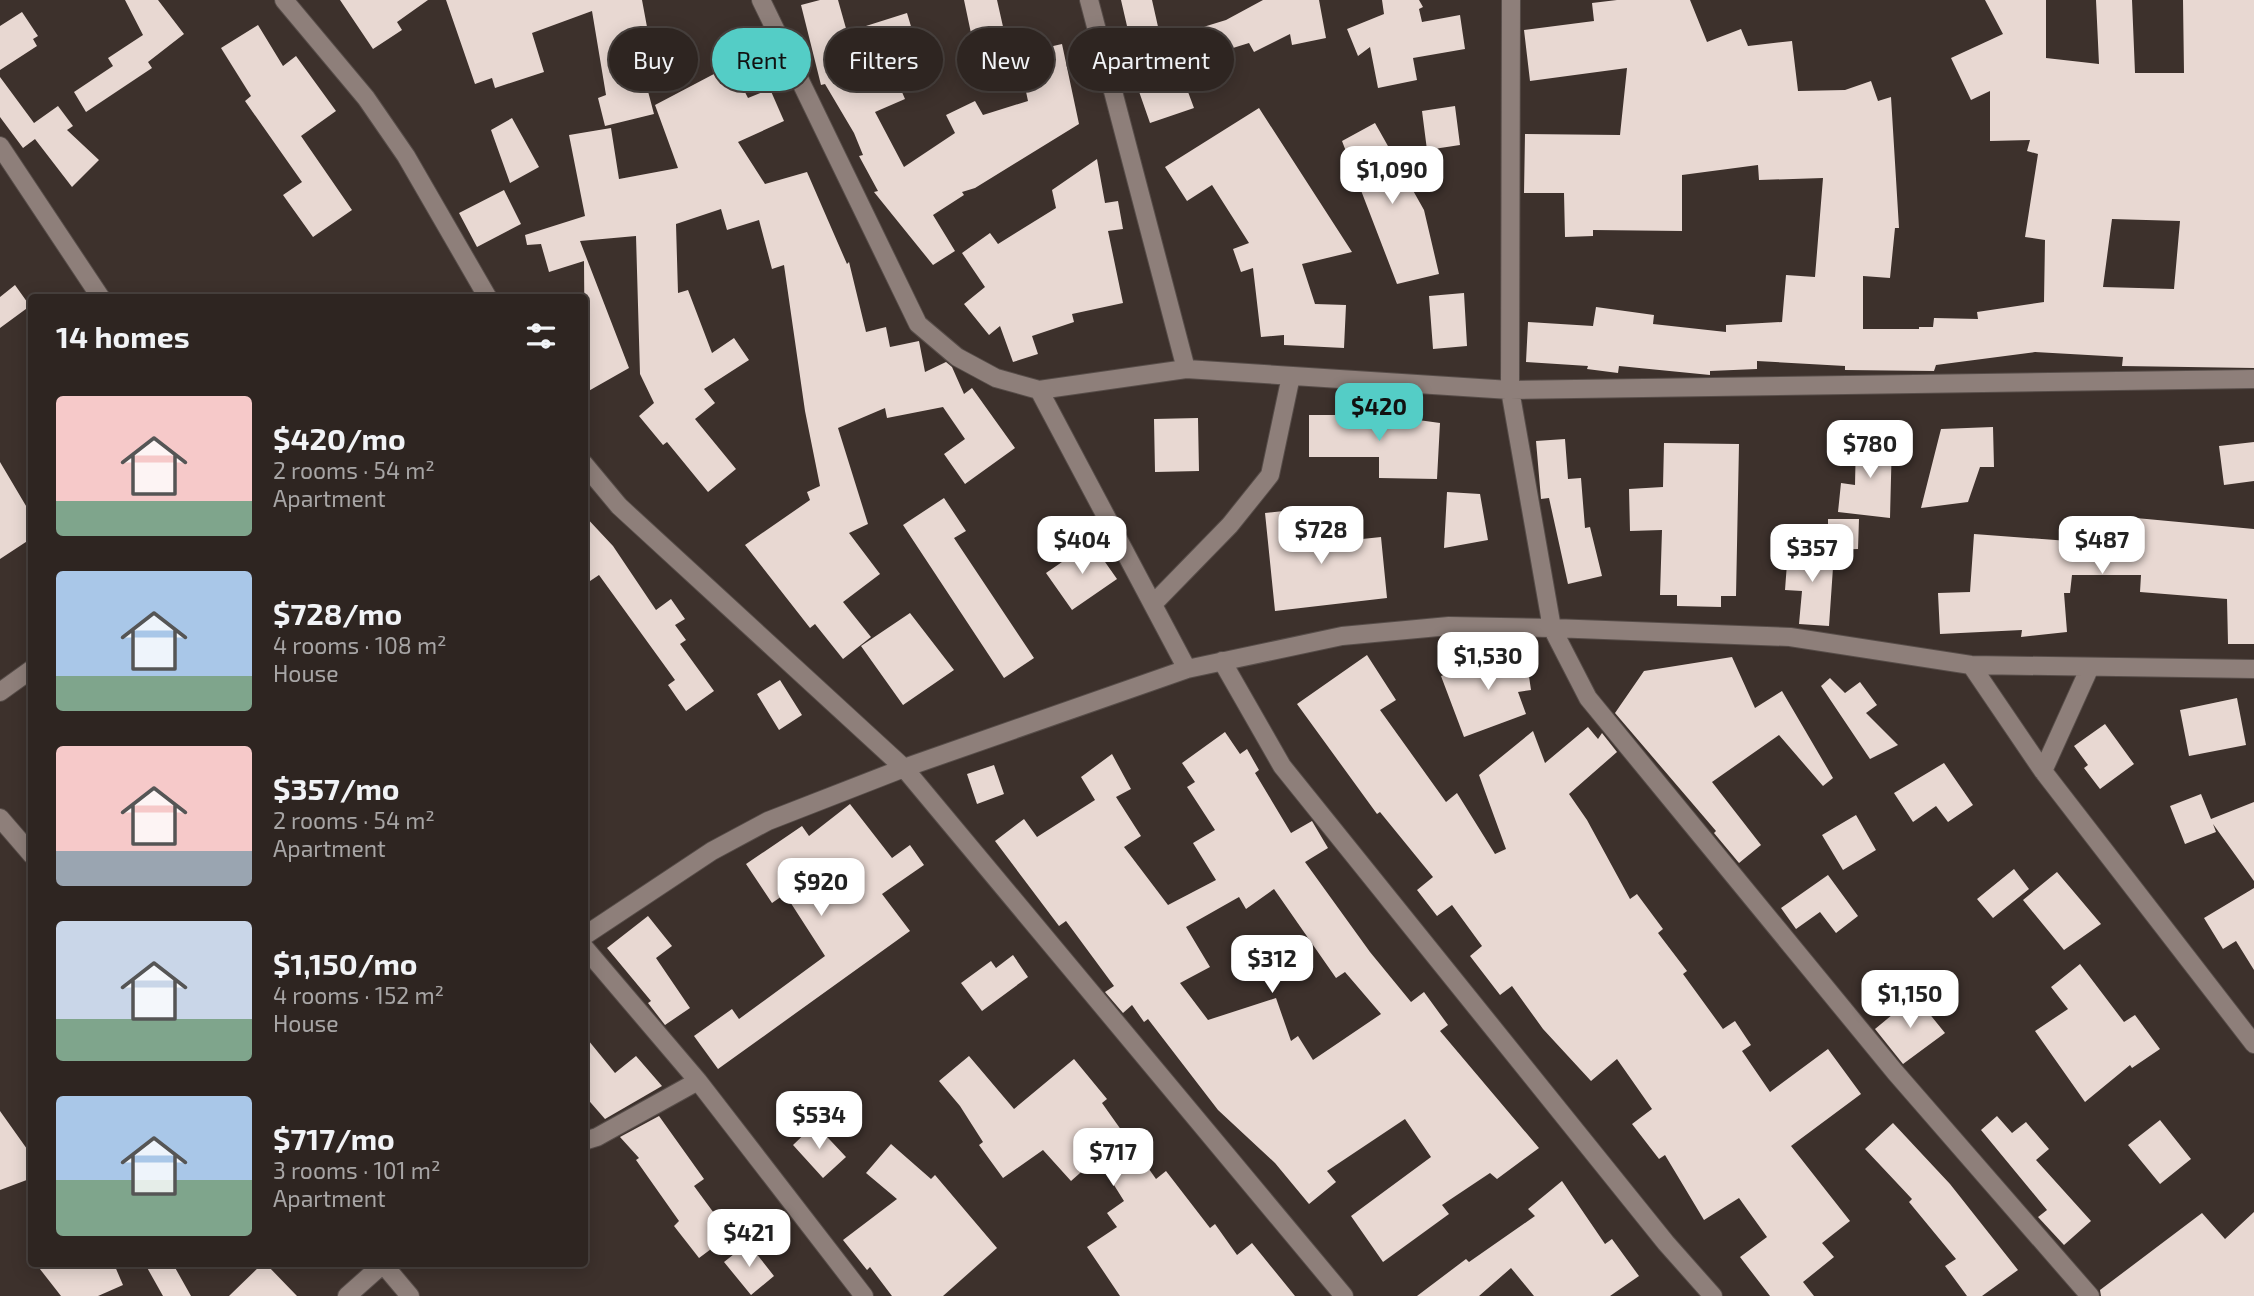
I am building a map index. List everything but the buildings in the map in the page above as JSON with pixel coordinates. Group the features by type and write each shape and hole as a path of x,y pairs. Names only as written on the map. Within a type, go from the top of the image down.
{"street":[{"path":"284,0 366,98 406,156 486,294"},
{"path":"761,0 918,324 957,357 996,378 1039,390 1186,369 1510,390 2254,379"},
{"path":"1089,0 1186,369"},
{"path":"1511,0 1510,390 1552,628 1588,698 1895,1072 2090,1296"},
{"path":"0,146 98,294"},
{"path":"1153,604 1230,525 1270,475 1291,376"},
{"path":"1039,390 1187,669"},
{"path":"588,469 619,506 904,768 1344,1296"},
{"path":"588,933 712,851 768,821 904,768 1187,669 1356,635 1449,626 1790,637 1970,665 2254,669"},
{"path":"1222,661 1282,766 1666,1243 1713,1296"},
{"path":"1970,665 2043,771 2254,1044"},
{"path":"2043,771 2090,667"},
{"path":"0,692 28,672"},
{"path":"0,818 28,850"},
{"path":"588,952 698,1082 864,1296"},
{"path":"588,1140 698,1082"},
{"path":"347,1296 380,1267"},
{"path":"386,1267 410,1296"}]}
